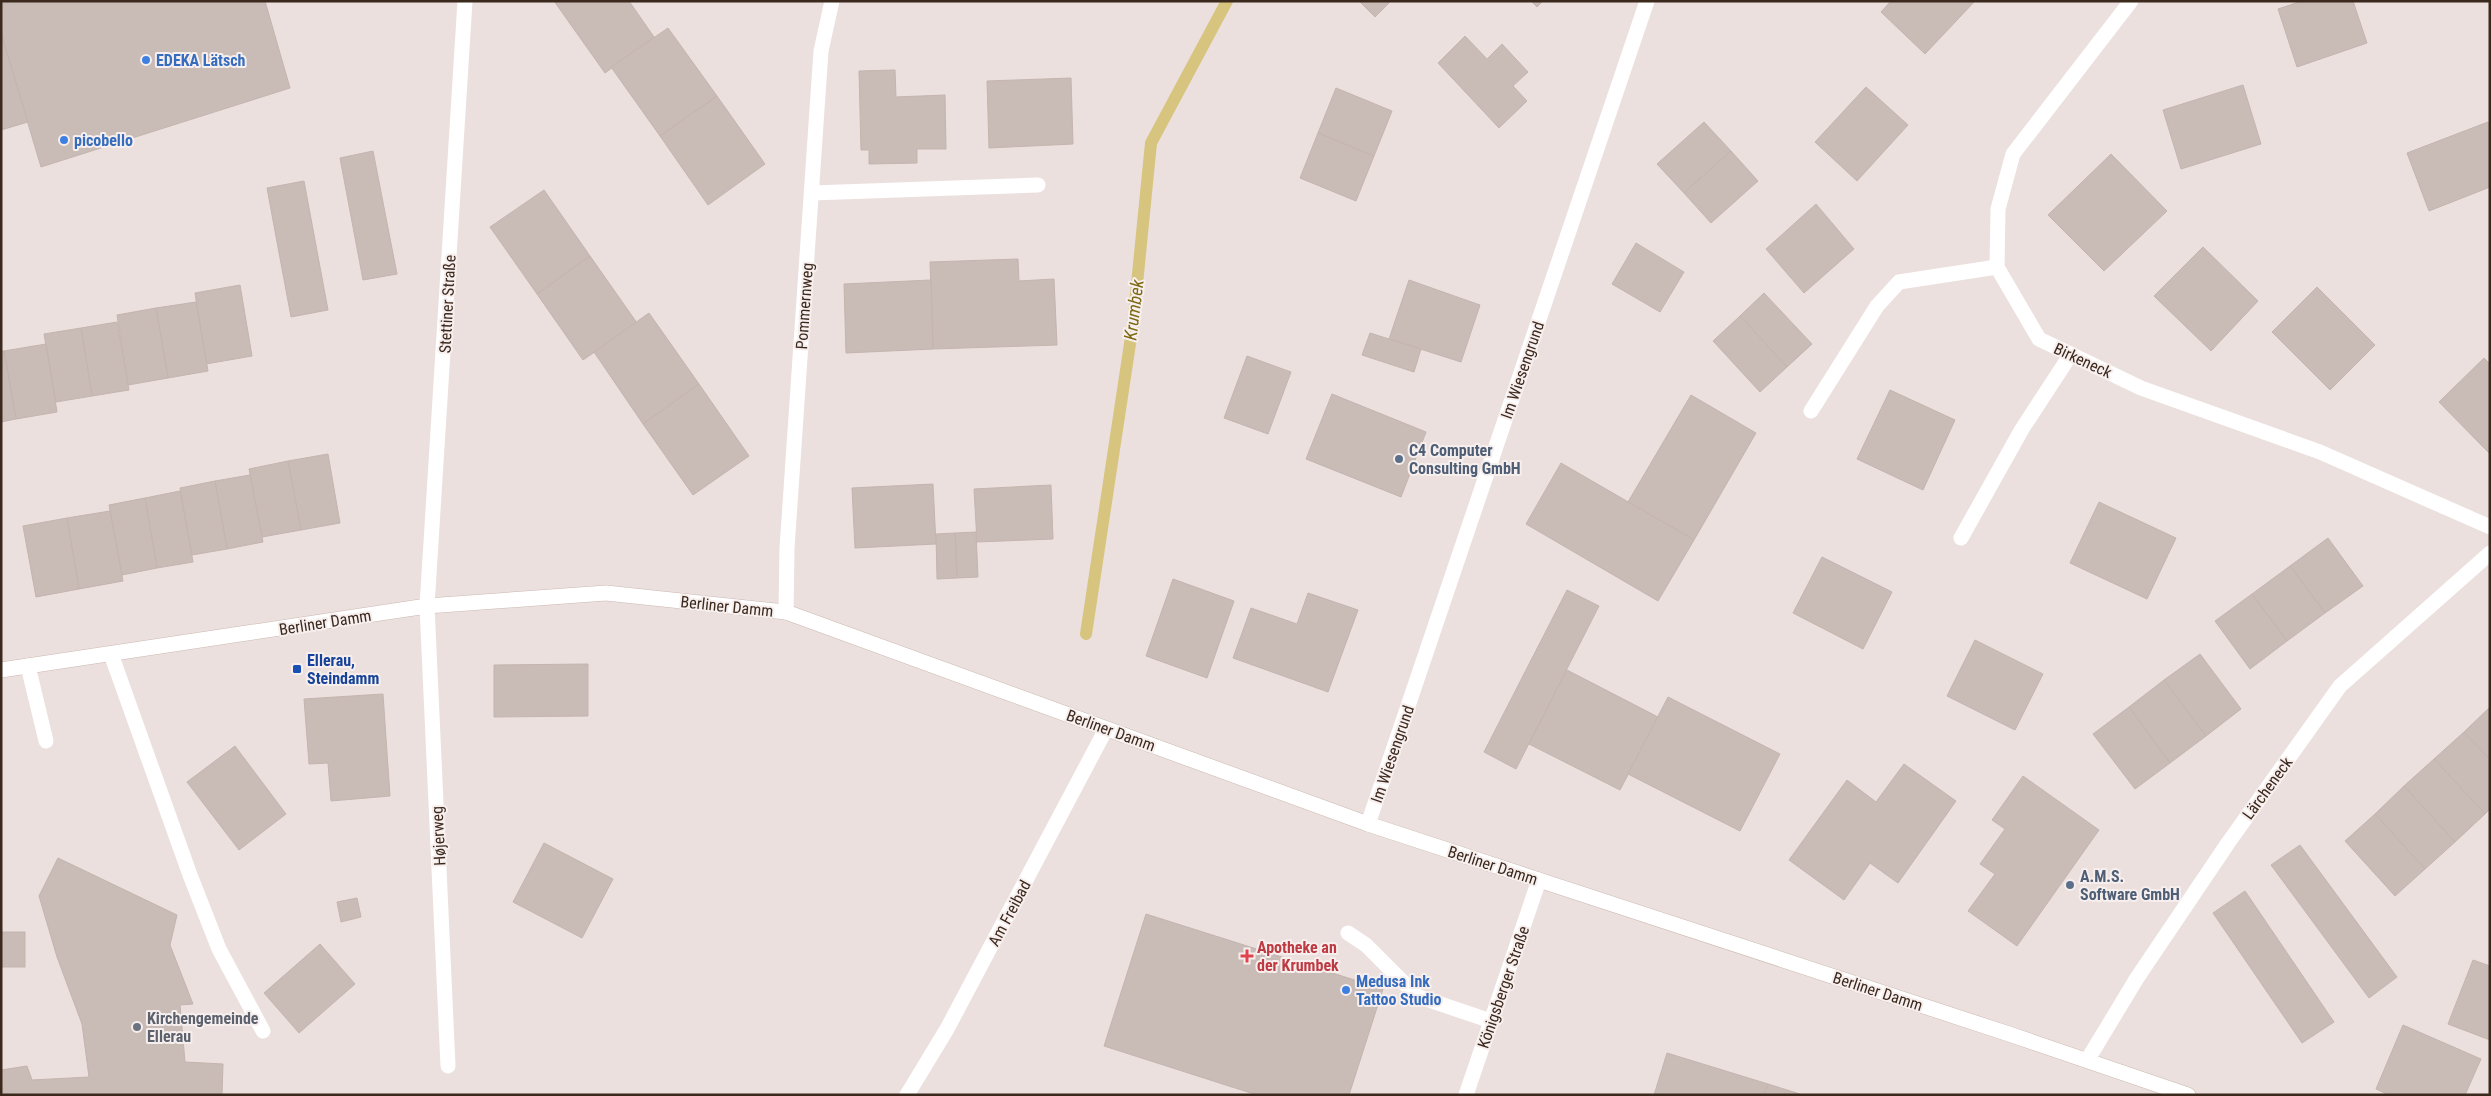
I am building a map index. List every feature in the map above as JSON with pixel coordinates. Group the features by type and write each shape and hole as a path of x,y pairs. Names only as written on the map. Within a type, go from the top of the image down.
{"street":[{"name":"Stettiner Straße","path":"428,606 465,1"},
{"name":"Pommernweg","path":"786,612 787,548 821,51 832,1"},
{"name":"Im Wiesengrund","path":"1368,824 1647,1"},
{"name":"Birkeneck","path":"2131,1 2013,154 1998,209 1998,267 2039,339 2141,388 2320,452 2490,527"},
{"path":"812,193 1038,185"},
{"path":"1812,411 1877,306 1899,282 1998,267"},
{"path":"1961,538 2022,429 2071,354"},
{"name":"Lärcheneck","path":"2088,1060 2137,978 2217,858 2340,686 2490,553"},
{"name":"Berliner Damm","path":"1,670 428,606 606,594 786,612 1368,824 2088,1060 2188,1095"},
{"name":"Højerweg","path":"428,606 448,1066"},
{"path":"111,654 193,885 220,949 263,1031"},
{"path":"28,666 46,741"},
{"name":"Am Freibad","path":"907,1095 948,1029 1106,729"},
{"name":"Königsberger Straße","path":"1466,1095 1539,880"},
{"path":"1348,933 1366,945 1417,996 1491,1021"}],"building":[{"name":"EDEKA Lätsch","path":"1,1 265,1 290,88 41,167 1,33"},
{"path":"554,1 629,1 654,37 605,73"},
{"path":"1359,1 1391,1 1375,17"},
{"path":"1531,1 1543,1 1537,7"},
{"path":"1891,1 1975,1 1925,54 1881,12"},
{"path":"2302,1 2353,1 2367,43 2297,67 2278,9"},
{"path":"668,28 717,96 660,136 611,67"},
{"path":"1,33 28,122 1,130"},
{"path":"1465,36 1487,59 1502,44 1528,72 1513,86 1527,101 1499,128 1438,63"},
{"path":"895,70 896,97 945,95 946,149 917,149 917,163 869,164 869,150 861,150 859,71"},
{"path":"1071,78 1073,144 989,148 987,81"},
{"path":"2243,85 2261,144 2181,169 2163,110"},
{"path":"1866,87 1908,125 1857,181 1815,142"},
{"path":"1336,88 1392,111 1374,156 1318,133"},
{"path":"717,96 765,164 708,205 660,136"},
{"path":"1704,122 1731,151 1684,193 1657,164"},
{"path":"2488,122 2490,127 2490,187 2429,211 2407,153"},
{"path":"1318,133 1374,156 1356,201 1300,178"},
{"path":"373,151 397,274 363,280 340,158"},
{"path":"1731,151 1758,181 1711,223 1684,193"},
{"path":"2111,154 2167,211 2104,271 2048,215"},
{"path":"304,181 328,310 291,317 267,188"},
{"path":"544,190 590,256 537,294 490,227"},
{"path":"1816,204 1854,249 1804,293 1766,249"},
{"path":"1636,243 1684,272 1660,312 1612,284"},
{"path":"2203,247 2258,301 2211,351 2154,296"},
{"path":"590,256 637,323 583,360 537,294"},
{"path":"1018,259 1019,281 1054,279 1057,345 933,349 930,262"},
{"path":"931,280 933,349 846,353 844,284"},
{"path":"1409,280 1480,305 1461,362 1389,339"},
{"path":"240,285 252,356 206,364 195,293"},
{"path":"2317,287 2375,345 2330,390 2272,332"},
{"path":"1764,293 1812,344 1787,367 1740,316"},
{"path":"196,302 208,371 168,378 156,308"},
{"path":"156,308 168,378 128,385 117,315"},
{"path":"649,313 699,384 643,424 594,352"},
{"path":"1740,316 1787,367 1760,392 1713,341"},
{"path":"117,322 129,390 92,396 81,328"},
{"path":"81,328 92,396 56,402 44,334"},
{"path":"1370,333 1421,349 1414,372 1362,355"},
{"path":"46,344 57,412 16,419 4,351"},
{"path":"1,351 4,351 16,419 1,422"},
{"path":"1247,356 1291,372 1268,434 1224,418"},
{"path":"2484,358 2490,364 2490,454 2439,402"},
{"path":"699,384 749,456 693,495 643,424"},
{"path":"1890,390 1955,420 1923,490 1857,459"},
{"path":"1332,394 1426,432 1401,497 1306,459"},
{"path":"1691,395 1756,433 1694,540 1628,502"},
{"path":"328,454 340,523 301,530 288,461"},
{"path":"288,461 301,530 262,537 249,469"},
{"path":"1561,463 1694,540 1658,601 1526,524"},
{"path":"250,475 263,542 227,549 215,481"},
{"path":"215,481 227,549 192,555 180,488"},
{"path":"933,484 936,544 855,548 852,488"},
{"path":"1051,485 1053,539 977,542 974,489"},
{"path":"180,491 193,562 157,568 145,498"},
{"path":"145,498 157,568 122,575 109,505"},
{"path":"2099,502 2176,538 2147,599 2070,563"},
{"path":"110,511 123,581 79,589 67,518"},
{"path":"67,518 79,589 36,597 23,526"},
{"path":"976,532 978,577 957,578 955,533"},
{"path":"955,533 957,578 937,579 936,534"},
{"path":"2328,538 2363,586 2325,613 2290,566"},
{"path":"1822,557 1892,592 1863,649 1793,613"},
{"path":"2290,566 2325,613 2287,641 2252,594"},
{"path":"1173,579 1234,601 1207,678 1146,656"},
{"path":"1567,590 1599,606 1516,769 1484,752"},
{"path":"1308,593 1358,610 1328,692 1233,658 1251,608 1297,624"},
{"path":"2252,594 2287,641 2250,669 2215,621"},
{"path":"1975,640 2043,674 2015,730 1947,696"},
{"path":"2200,654 2241,709 2206,736 2164,680"},
{"path":"588,664 588,716 494,717 494,665"},
{"path":"1567,670 1658,717 1620,790 1529,744"},
{"path":"2164,680 2206,736 2170,763 2129,707"},
{"path":"383,694 390,796 331,801 328,763 309,764 304,699"},
{"path":"1668,697 1780,754 1740,831 1628,774"},
{"path":"2129,707 2170,763 2135,789 2093,734"},
{"path":"2490,707 2490,760 2464,732"},
{"path":"2464,732 2490,760 2490,809 2485,814 2434,759"},
{"path":"235,746 286,814 239,850 187,782"},
{"path":"2434,759 2485,814 2455,842 2404,786"},
{"path":"1904,764 1956,801 1898,883 1870,863 1844,900 1789,860 1847,780 1876,802"},
{"path":"2023,776 2099,830 2017,946 1968,911 1995,874 1980,864 2005,829 1992,820"},
{"path":"2404,786 2455,842 2425,869 2375,814"},
{"path":"2375,814 2425,869 2395,896 2345,841"},
{"path":"544,843 613,879 582,938 513,902"},
{"path":"2300,845 2397,977 2369,998 2271,865"},
{"path":"58,858 177,915 170,945 193,1004 180,1005 185,1062 223,1064 222,1095 1,1095 1,1070 27,1066 32,1080 89,1077 82,1024 57,957 39,896"},
{"path":"2245,891 2334,1022 2302,1043 2213,913"},
{"path":"357,898 361,917 341,922 337,902"},
{"path":"1146,914 1383,989 1349,1095 1257,1095 1104,1046"},
{"path":"1,932 25,932 25,967 1,967"},
{"path":"320,944 355,984 299,1033 264,993"},
{"path":"2473,960 2490,966 2490,1040 2448,1024"},
{"path":"2403,1025 2481,1059 2465,1095 2389,1095 2376,1089"},
{"path":"1667,1053 1768,1084 1764,1095 1654,1095"},
{"path":"1768,1084 1803,1095 1764,1095"}],"waterway":[{"name":"Krumbek","path":"1086,634 1133,324 1151,143 1227,1"}],"place":[{"name":"EDEKA Lätsch","path":"146,60"},
{"name":"picobello","path":"64,140"},
{"name":"C4 Computer Consulting GmbH","path":"1399,459"},
{"name":"Ellerau, Steindamm","path":"297,669"},
{"name":"A.M.S. Software GmbH","path":"2070,885"},
{"name":"Apotheke an der Krumbek","path":"1247,956"},
{"name":"Medusa Ink Tattoo Studio","path":"1346,990"},
{"name":"Kirchengemeinde Ellerau","path":"137,1027"}]}
